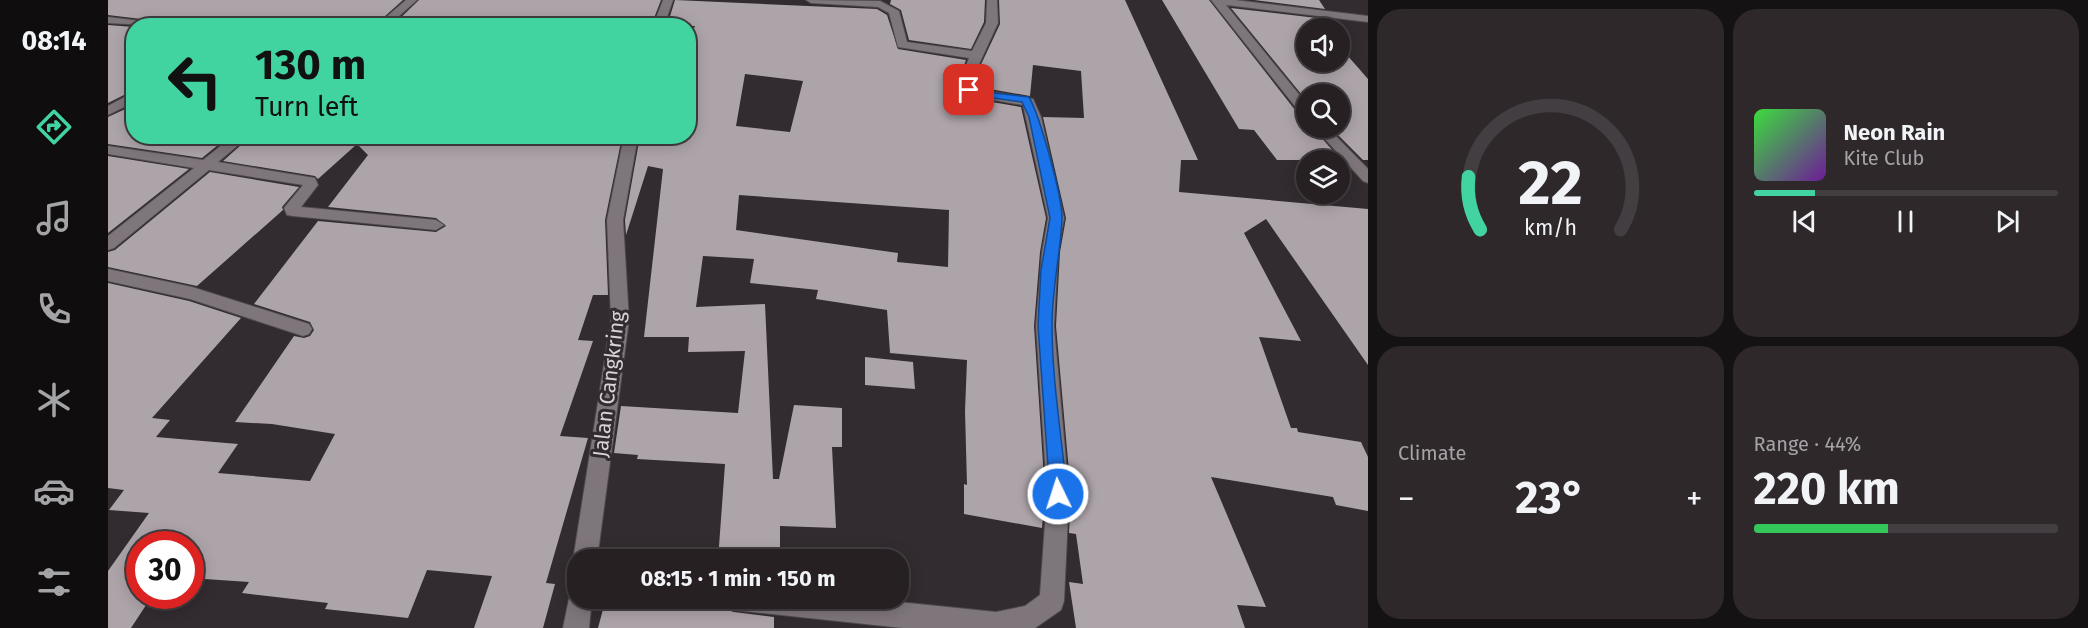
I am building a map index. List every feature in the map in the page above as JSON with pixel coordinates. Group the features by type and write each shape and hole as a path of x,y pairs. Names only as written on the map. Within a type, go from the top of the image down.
{"street":[{"path":"391,18 412,0"},
{"path":"661,18 668,0"},
{"path":"810,0 880,4 890,7 894,11 903,45 976,55"},
{"path":"841,609 996,625 1031,617 1052,601 1058,494 1045,326 1049,261 1056,218 1034,117 1028,102 970,92 969,73 992,23 992,0"},
{"path":"1216,0 1368,19"},
{"path":"1216,0 1296,99"},
{"path":"108,20 126,22"},
{"path":"108,111 126,101"},
{"path":"1330,138 1368,178"},
{"path":"108,244 233,144"},
{"name":"Jalan Cangkring","path":"587,549 620,320 615,220 629,144"},
{"path":"108,150 206,167 310,181 311,185 292,208 293,211 436,225"},
{"path":"108,274 192,293 303,329"},
{"path":"576,628 579,609"}],"building":[{"path":"108,0 403,0 383,18 133,18 108,15"},
{"path":"419,0 661,0 654,18 400,18"},
{"path":"675,0 877,9 887,15 898,49 966,60 961,73 963,97 1021,107 1046,218 1040,252 1034,326 1045,494 1042,528 964,514 964,484 967,485 965,411 967,360 890,353 887,310 816,299 818,290 750,283 754,259 703,256 696,307 765,304 773,479 779,479 794,405 842,408 842,447 832,447 836,528 780,526 780,549 719,549 725,464 637,459 638,455 614,453 621,406 738,413 745,351 688,352 689,337 644,337 663,169 648,166 626,235 625,220 639,144 696,144 696,18 669,18","holes":["745,74 803,81 790,132 736,126","739,195 949,210 948,267 897,262 898,253 736,230"]},
{"path":"891,0 985,0 984,22 971,49 909,40 901,10 890,4"},
{"path":"999,0 1125,0 1198,160 1181,160 1179,192 1368,209 1368,365 1266,219 1244,233 1301,341 1259,337 1291,428 1297,428 1298,432 1361,442 1368,457 1368,511 1336,505 1333,497 1211,477 1266,607 1237,605 1245,628 1076,628 1069,582 1083,584 1076,534 1069,533 1071,494 1056,326 1060,252 1066,218 1043,117 1084,118 1081,71 1033,65 1030,96 978,87 977,73 1000,24"},
{"path":"1162,0 1209,0 1296,111 1296,138 1322,138 1332,150 1296,150 1296,160 1277,160 1254,130 1239,129"},
{"path":"1254,0 1319,0 1325,9"},
{"path":"1231,8 1317,18 1296,18 1296,72 1350,72 1350,58 1368,79 1368,160 1363,160 1341,138 1350,138 1350,84 1296,84 1296,88"},
{"path":"108,25 126,26 126,94 108,103"},
{"path":"126,109 126,144 219,144 202,158 108,144 108,117"},
{"path":"242,144 357,144 318,179 315,176 223,161"},
{"path":"357,144 621,144 605,220 608,295 593,295 578,340 593,341 560,436 588,438 546,583 555,584 543,628 474,628 492,576 427,570 408,618 325,609 328,603 242,593 249,582 204,579 204,531 136,531 149,513 109,510 124,490 108,488 108,283 189,301 241,318 152,418 170,420 156,437 238,444 218,473 310,481 335,434 272,424 235,422 294,336 304,338 310,336 314,330 310,322 254,304 318,221 436,232 446,226 436,218 328,207 368,155"},
{"path":"108,156 189,169 108,233"},
{"path":"210,172 299,187 282,207 283,210 197,286 108,267 108,252 115,250"},
{"path":"865,357 913,362 915,389 865,385"},
{"path":"126,546 126,609 143,609 131,628 108,628 108,571"},
{"path":"603,609 724,609 774,617 774,628 598,628"}],"route":[{"path":"969,90 974,93 1026,99 1034,117 1046,167 1056,218 1046,289 1045,326 1058,494"}]}
